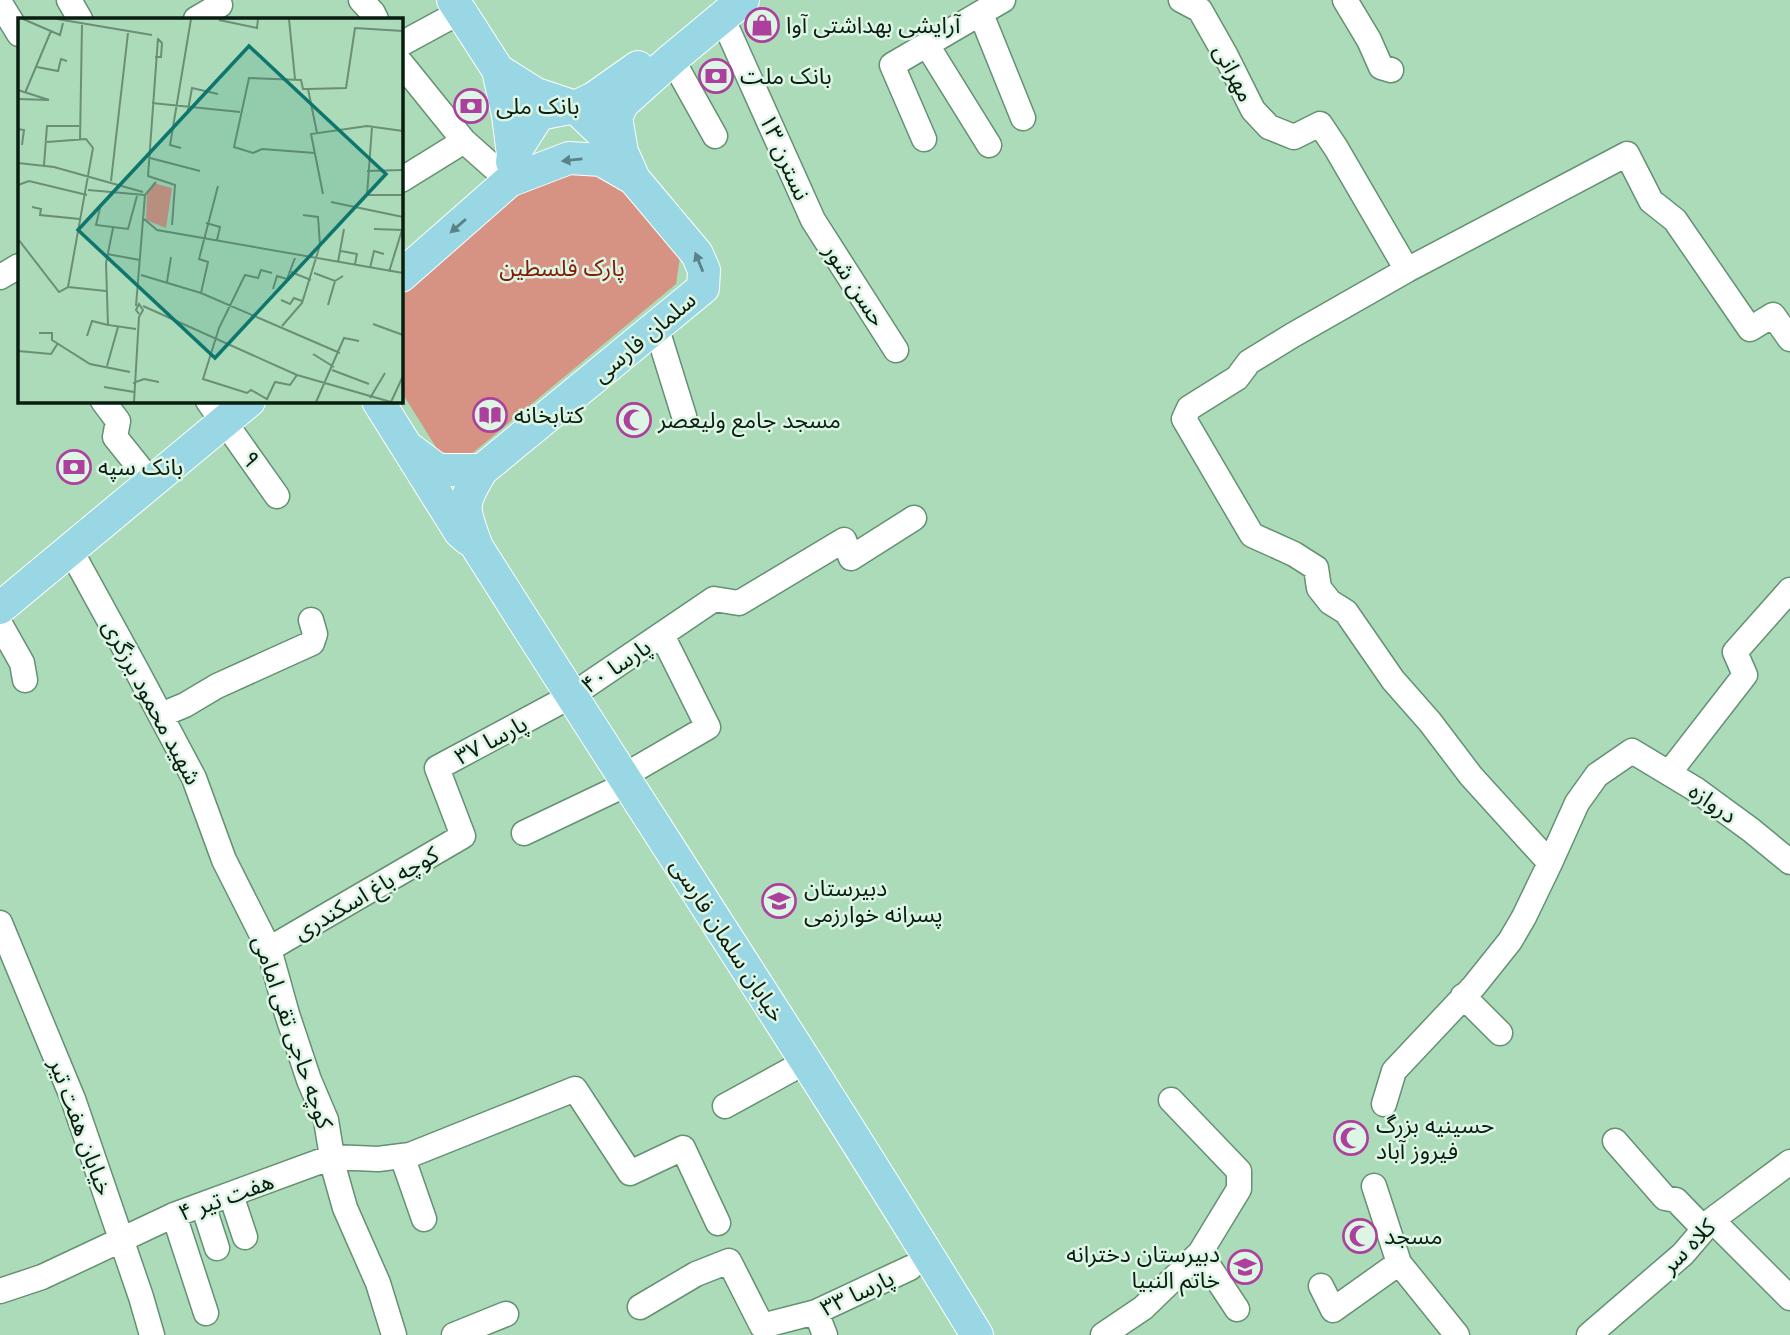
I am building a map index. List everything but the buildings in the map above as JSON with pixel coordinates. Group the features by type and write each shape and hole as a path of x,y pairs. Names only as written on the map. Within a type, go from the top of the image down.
{"main road":[{"path":"456,6 498,70 508,115 511,168"},
{"path":"402,274 511,168 539,114 597,103 672,59 729,6"},
{"path":"597,103 652,57 729,6"},
{"path":"498,70 536,94 597,103 616,117 628,166"},
{"path":"597,103 628,166"},
{"path":"511,168 569,158 601,160 628,166"},
{"name":"سلمان فارسی","path":"482,470 703,288 704,270 696,254 628,166"},
{"path":"0,588 219,409 245,402"},
{"path":"379,402 460,532 477,547"},
{"path":"0,608 70,550 219,409"},
{"path":"405,445 438,470 482,470"},
{"path":"477,547 465,505 468,492 482,470"},
{"name":"خیابان سلمان فارسی","path":"477,547 624,780 807,1061 977,1335"}],"street":[{"path":"69,0 79,18"},
{"path":"361,0 376,18"},
{"path":"925,139 892,65 1003,0"},
{"name":"مهرانی","path":"1181,0 1200,10 1253,110 1269,127 1294,137 1320,124 1406,270"},
{"path":"1345,0 1369,40 1381,68 1391,70"},
{"path":"0,3 18,32"},
{"path":"199,18 220,5"},
{"path":"402,43 456,6"},
{"name":"نسترن ۱۳","path":"729,6 813,220"},
{"path":"981,14 1023,118"},
{"path":"927,45 989,145"},
{"path":"672,59 715,136"},
{"path":"402,64 464,141 511,168"},
{"path":"402,179 464,141"},
{"path":"1384,1104 1394,1071 1474,986 1510,941 1550,863 1471,776 1430,722 1393,680 1346,612 1330,602 1319,588 1316,568 1294,554 1252,535 1184,419 1189,408 1237,378 1249,362 1406,270 1627,154 1651,201 1675,220 1750,329 1773,315 1790,339"},
{"name":"حسن شور","path":"813,220 896,350"},
{"path":"656,326 684,416"},
{"path":"104,402 118,421 116,437 142,472"},
{"name":"۹","path":"219,409 277,496"},
{"name":"پارسا ۴۰","path":"571,696 713,599 739,603 844,540 851,558 914,518"},
{"name":"شهید محمود برزگری","path":"70,550 194,778 224,860"},
{"path":"1668,773 1745,676 1735,652 1790,590"},
{"path":"161,715 312,643 316,634 311,620"},
{"path":"0,624 22,663 25,680"},
{"path":"524,833 624,780 708,727 662,635"},
{"name":"پارسا ۳۷","path":"463,836 438,768 571,696"},
{"name":"دروازه","path":"1550,863 1577,803 1597,775 1632,751 1695,789 1790,862"},
{"name":"کوچه باغ اسکندری","path":"268,949 463,836"},
{"name":"کوچه حاجی تقی امامی","path":"224,860 268,949 300,1053 326,1120 333,1163 345,1208 378,1283 394,1335"},
{"name":"خیابان هفت تیر","path":"0,923 73,1099 152,1335"},
{"path":"1463,996 1500,1032"},
{"path":"725,1106 807,1061"},
{"path":"333,1163 410,1155 575,1088 630,1173 684,1147 718,1223"},
{"path":"1103,1335 1143,1308 1200,1253 1239,1189 1238,1171 1171,1100"},
{"path":"1615,1141 1665,1198 1676,1200 1708,1224 1790,1298"},
{"path":"402,1156 424,1219"},
{"name":"کلاه سر","path":"1589,1335 1684,1254 1708,1224 1790,1161"},
{"name":"هفت تیر ۴","path":"0,1291 42,1277 174,1215 333,1163"},
{"path":"1374,1186 1399,1263 1457,1335"},
{"path":"231,1195 245,1237"},
{"path":"203,1205 217,1248"},
{"path":"174,1215 206,1313"},
{"path":"1200,1253 1237,1309"},
{"name":"پارسا ۳۳","path":"640,1307 696,1274 729,1261 762,1326 820,1324 910,1268"},
{"path":"1321,1286 1333,1310 1399,1263"},
{"path":"454,1335 506,1314"}],"green space":[{"name":"پارک فلسطین","path":"572,164 607,165 680,257 676,284 469,456 439,452 402,393 402,294 522,189"}],"place":[{"name":"آرایشی بهداشتی آوا","path":"762,25"},
{"name":"بانک ملت","path":"716,76"},
{"name":"بانک ملی","path":"471,106"},
{"name":"کتابخانه","path":"490,415"},
{"name":"مسجد جامع ولیعصر","path":"634,420"},
{"name":"بانک سپه","path":"74,467"},
{"name":"دبیرستان پسرانه خوارزمی","path":"779,901"},
{"name":"حسینیه بزرگ فیروز آباد","path":"1351,1138"},
{"name":"مسجد","path":"1360,1236"},
{"name":"دبیرستان دخترانه خاتم النبیا","path":"1245,1267"}]}
